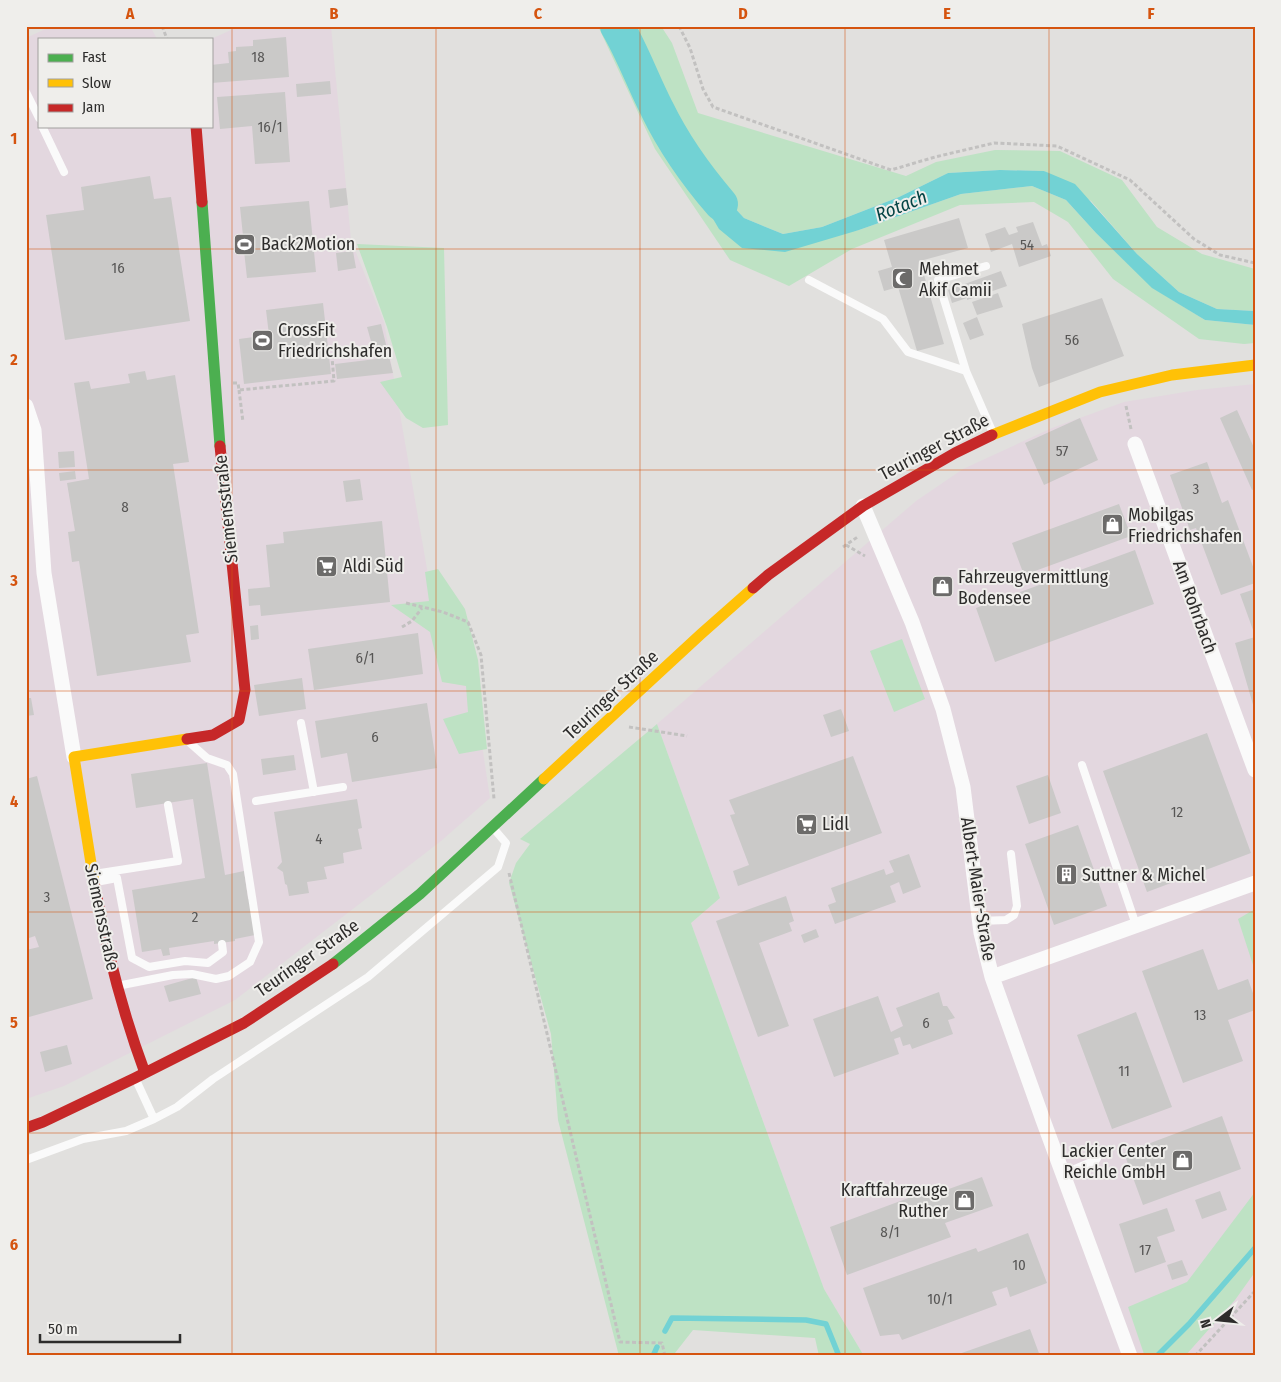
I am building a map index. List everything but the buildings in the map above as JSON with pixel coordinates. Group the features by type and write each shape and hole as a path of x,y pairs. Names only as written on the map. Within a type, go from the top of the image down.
{"street":[{"name":"Siemensstraße","path":"74,757 213,735 239,720 245,690 218,428 202,181 196,128"},
{"name":"Teuringer Straße","path":"26,1128 140,1075 244,1023 339,960 420,894 768,575 864,506 955,453 994,434 1100,392 1172,375 1255,365"},
{"name":"Siemensstraße","path":"26,406 34,430 44,573 93,878 100,918 140,1075"},
{"name":"Am Rohrbach","path":"1135,444 1255,770"},
{"name":"Albert-Maier-Straße","path":"864,506 912,622 944,709 963,787 980,921 992,977 1130,1356"},
{"path":"992,977 1255,883"}],"lane":[{"path":"26,92 38,116"},
{"path":"43,128 64,172"},
{"path":"986,266 938,280 966,371 994,434"},
{"path":"810,280 882,319 908,352 966,371"},
{"path":"301,724 314,792"},
{"path":"117,986 173,975 192,974 216,979 230,976 250,962 259,942 233,774 227,765 207,758 186,739"},
{"path":"1082,765 1136,925"},
{"path":"256,800 343,787"},
{"path":"93,878 127,869 178,861 168,805"},
{"path":"26,1160 83,1139 126,1131 177,1107 213,1079 368,977 498,867 506,843 493,827"},
{"path":"980,921 1006,920 1014,915 1017,906 1012,854"},
{"path":"93,878 117,878 132,958 149,967 185,961 208,963 223,952 222,944"},
{"path":"140,1075 154,1119"},
{"path":"1063,1174 1096,1160 1102,1150"}],"path":[{"path":"162,26 167,38"},
{"path":"679,26 690,48 703,89 713,107 891,170 994,143 1057,146 1130,180 1194,239 1220,255 1255,263"},
{"path":"1248,26 1255,28"},
{"path":"239,390 334,380 332,357 344,356"},
{"path":"215,385 238,383 243,422"},
{"path":"1124,398 1135,444"},
{"path":"839,550 873,526"},
{"path":"406,603 443,612 468,622 481,655 495,806"},
{"path":"402,627 412,621 422,608"},
{"path":"636,721 629,727 687,736"},
{"path":"504,853 620,1342 662,1343 665,1356"},
{"path":"1196,1356 1255,1291"}],"shaded area":[{"path":"52,26 150,26 156,38 38,38 38,128 212,128 212,39 240,26 331,26 351,240 384,322 430,586 461,606 490,798 441,841 235,1000 64,1086 26,1099 26,38"},
{"path":"1255,384 1255,1356 864,1356 824,1289 691,923 720,898 657,724 916,501 963,469 1052,428 1124,402 1197,390"}],"green space":[{"path":"598,26 661,26 672,43 698,113 906,176 936,162 995,150 1060,151 1122,180 1157,227 1202,254 1255,269 1255,311 1217,309 1179,292 1137,254 1091,201 1044,171 1000,170 948,173 899,197 822,227 783,234 744,218 696,167 742,248 859,230 961,194 1032,186 1066,200 1096,233 1153,288 1205,320 1255,325 1255,343 1244,344 1199,339 1113,279 1068,222 1034,202 960,205 852,249 789,286 730,260 655,149"},
{"path":"357,244 444,248 448,425 423,428 406,418 380,382 402,377 387,327"},
{"path":"438,569 465,609 478,660 487,749 459,754 443,719 468,712 466,686 442,682 430,632 391,605 429,601 425,572"},
{"path":"902,639 925,699 894,712 870,651"},
{"path":"657,724 720,898 691,923 824,1289 864,1356 819,1356 815,1338 693,1330 675,1353 675,1356 619,1356 558,1120 551,1034 509,883 516,863 530,844 520,839"},
{"path":"1255,909 1255,971 1238,919"},
{"path":"1255,1192 1255,1272 1235,1300 1185,1356 1148,1356 1144,1354 1128,1307 1187,1282"}],"water":[{"path":"696,166 744,218 783,234 822,227 899,197 948,173 1000,170 1044,171 1075,184 1137,254 1179,292 1217,309 1255,311 1255,325 1205,320 1152,288 1096,233 1066,200 1032,186 961,194 859,230 785,252 742,248 719,229 687,175"}],"waterway":[{"name":"Rotach","path":"617,26 652,99 678,147 721,204"},
{"path":"1157,1356 1189,1324 1255,1248"},
{"path":"665,1331 672,1318 806,1320 826,1324 839,1356"},
{"path":"653,1356 657,1347"}],"traffic: fast":[{"path":"202,202 220,446"},
{"path":"333,964 420,894 544,779"}],"traffic: slow":[{"path":"992,435 1100,392 1172,375 1255,365"},
{"path":"544,779 753,588"},
{"path":"94,882 74,757 187,739"}],"traffic: jam":[{"path":"196,128 202,202"},
{"path":"753,588 863,506 955,453 992,435"},
{"path":"187,739 213,735 239,720 245,690 220,446"},
{"path":"94,882 115,979 145,1073"},
{"path":"26,1128 43,1122 135,1078 244,1023 333,964"}],"place":[{"name":"Back2Motion","path":"245,244"},
{"name":"Mehmet Akif Camii","path":"903,279"},
{"name":"CrossFit Friedrichshafen","path":"262,340"},
{"name":"Mobilgas Friedrichshafen","path":"1112,525"},
{"name":"Aldi Süd","path":"327,566"},
{"name":"Fahrzeugvermittlung Bodensee","path":"942,587"},
{"name":"Lidl","path":"806,824"},
{"name":"Suttner & Michel","path":"1066,875"},
{"name":"Lackier Center Reichle GmbH","path":"1182,1161"},
{"name":"Kraftfahrzeuge Ruther","path":"964,1200"}]}
